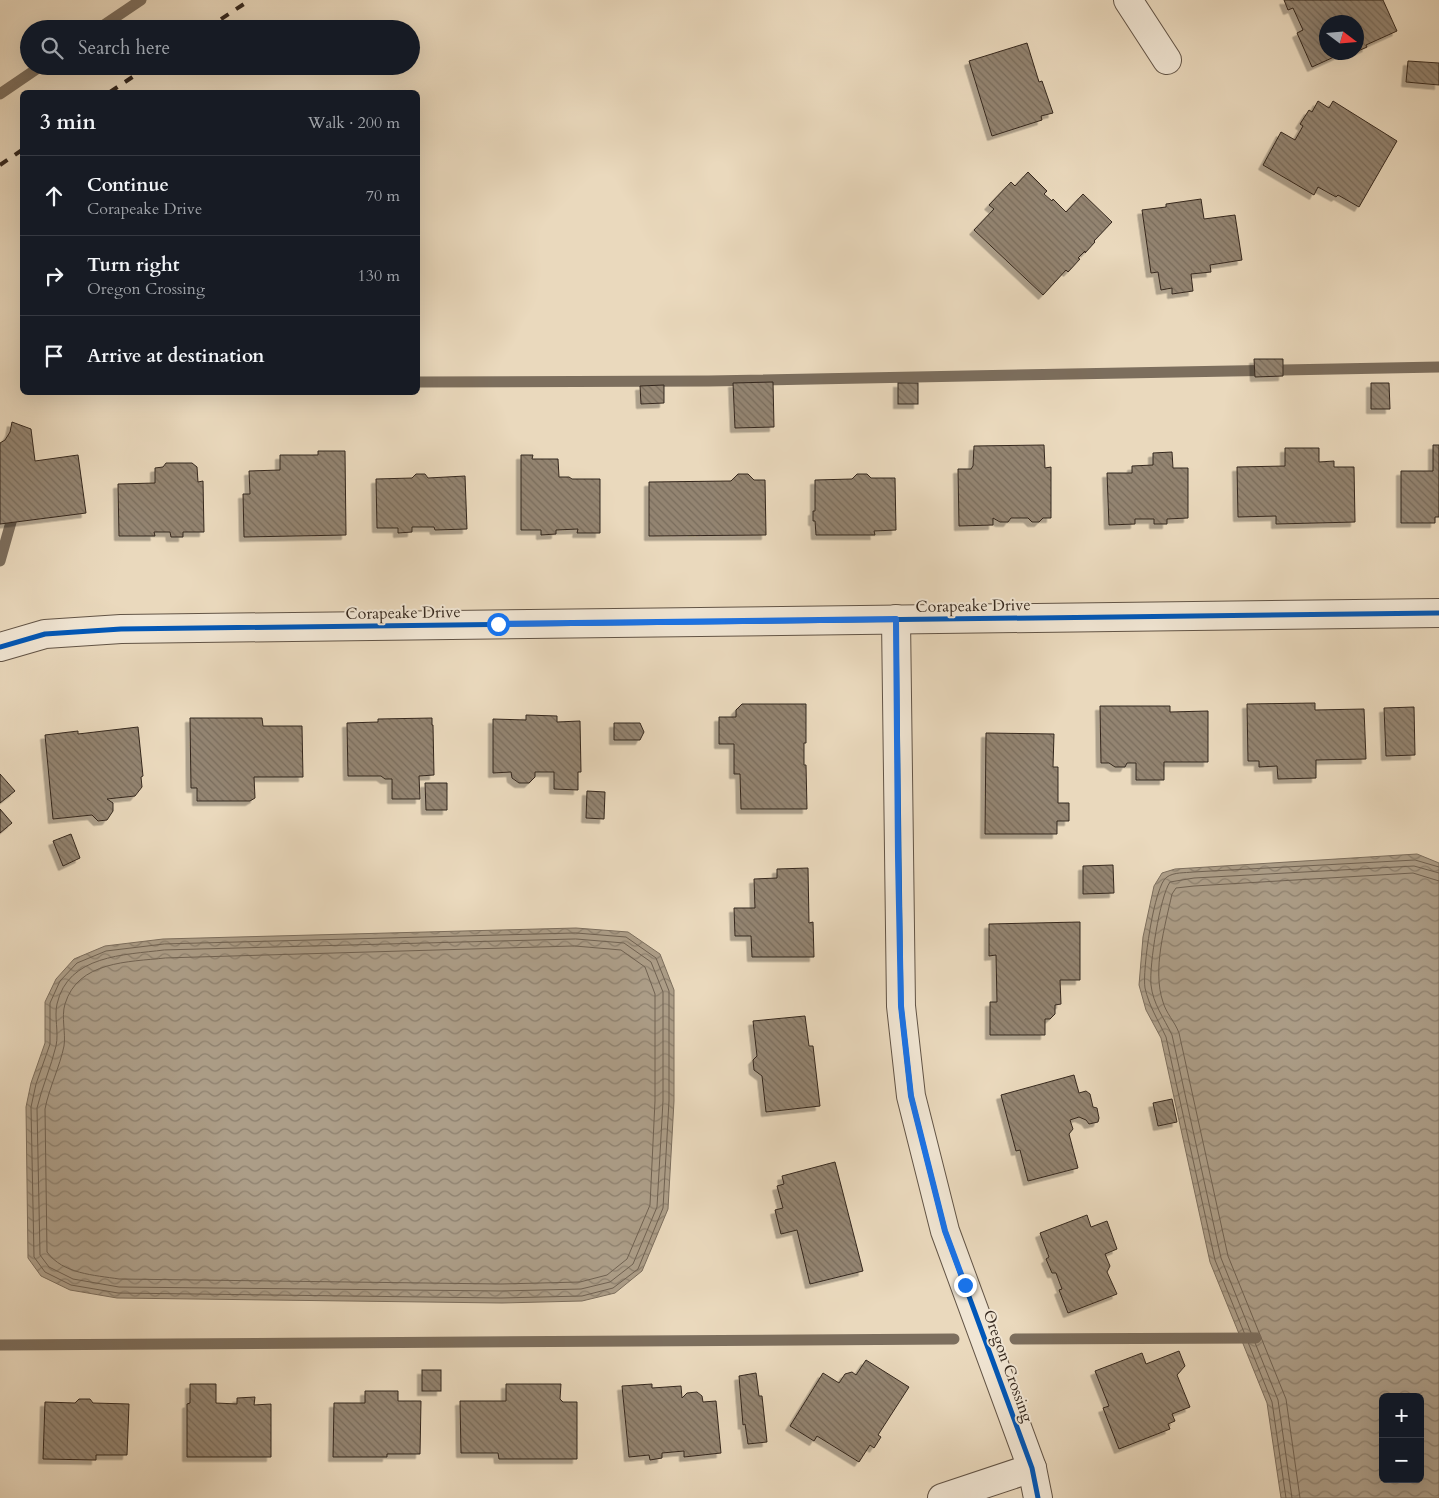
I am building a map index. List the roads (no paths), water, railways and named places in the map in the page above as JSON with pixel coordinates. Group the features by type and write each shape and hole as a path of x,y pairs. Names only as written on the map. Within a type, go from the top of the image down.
{"street":[{"path":"1128,0 1167,60"},
{"name":"Corapeake Drive","path":"0,647 45,634 121,629 1439,613"},
{"name":"Oregon Crossing","path":"896,619 901,1006 911,1096 945,1231 1032,1468 1038,1498"},
{"path":"942,1498 1032,1468"}],"water":[{"path":"1417,854 1439,863 1439,1498 1281,1498 1267,1403 1210,1262 1161,1038 1146,1010 1139,985 1143,937 1154,886 1162,873 1175,869"},
{"path":"576,928 628,932 660,954 674,990 674,1101 668,1209 642,1271 615,1293 582,1301 502,1303 117,1298 70,1290 41,1276 28,1258 26,1107 31,1083 45,1043 45,1002 56,979 74,959 105,946 163,939"}],"waterway":[{"path":"111,20 141,0"},
{"path":"0,94 28,75"},
{"path":"420,382 709,381 1439,367"},
{"path":"0,561 15,508"},
{"path":"1015,1339 1256,1338"},
{"path":"0,1345 954,1339"}],"railway":[{"path":"220,20 250,0"},
{"path":"113,90 136,75"},
{"path":"0,165 20,151"}]}
